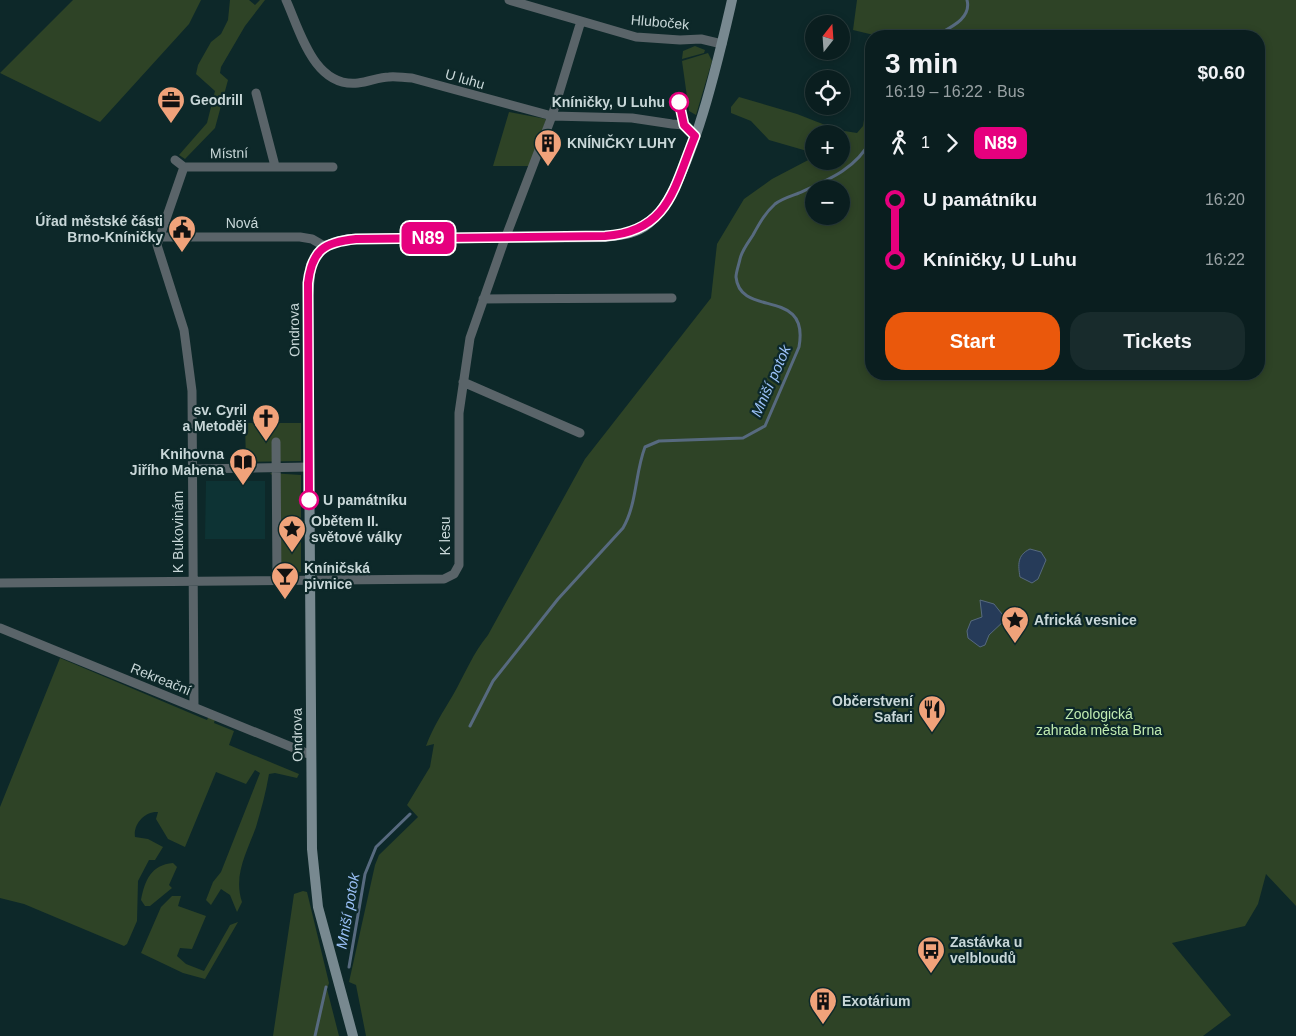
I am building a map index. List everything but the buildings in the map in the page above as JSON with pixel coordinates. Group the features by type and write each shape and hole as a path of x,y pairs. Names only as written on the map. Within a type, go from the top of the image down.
{"street":[{"name":"U luhu","path":"286,0 316,65 338,81 357,84 388,77 412,78 552,116 632,118 684,125 695,136"},
{"name":"Hluboček","path":"509,0 636,37 680,40 701,39 722,44"},
{"path":"324,246 338,241 365,238 605,236 626,234 644,228 665,205 695,136 722,44 732,0"},
{"name":"K lesu","path":"310,581 444,579 454,574 459,565 459,413 470,338 505,237 552,116 581,21"},
{"name":"Místní","path":"256,92 275,166"},
{"path":"158,238 184,167 176,160"},
{"name":"Místní","path":"184,167 333,166"},
{"name":"Nová","path":"158,238 300,237 312,239 324,246"},
{"name":"K Bukovinám","path":"158,238 157,244 184,330 192,391 194,707"},
{"name":"Ondrova","path":"324,246 314,258 308,283 311,755 315,882 323,929 353,1036"},
{"path":"484,299 672,298"},
{"path":"463,382 580,432"},
{"path":"276,442 277,581"},
{"path":"192,468 309,467"},
{"path":"0,583 310,581"},
{"name":"Rekreační","path":"0,628 311,755"}],"shaded area":[{"path":"206,481 265,481 265,539 205,539"},
{"path":"1030,549 1041,552 1046,560 1038,579 1032,583 1020,577 1019,568 1021,557"},
{"path":"980,600 994,604 1006,619 989,635 985,645 980,647 968,638 967,631 971,621 982,617"}],"green space":[{"path":"73,0 201,0 189,24 100,122 0,73"},
{"path":"230,0 249,0 255,5 260,0 265,0 245,26 221,67 220,73 228,80 215,128 185,159 179,155 207,123 215,91 196,74 198,65 211,42 221,34 228,20"},
{"name":"Zoologická zahrada města Brna","path":"857,0 1296,0 1296,906 1266,874 1258,904 1245,926 1172,943 1231,1015 1203,1036 366,1036 356,985 349,982 375,865 379,855 418,817 407,805 430,767 434,744 426,746 435,726 473,656 488,635 585,459 711,298 717,244 744,199 772,179 805,162 805,170 850,170 850,132 857,133 863,126 865,113 865,380 1265,380 1265,30 865,30 865,33 853,30"},
{"path":"695,46 705,50 704,53 682,59 683,51"},
{"path":"708,53 712,61 696,115 689,111 682,61"},
{"name":"Zoologická zahrada města Brna","path":"739,97 797,114 825,125 805,125 805,150 769,140 751,121 731,113 731,107"},
{"path":"509,112 546,119 531,166 493,166"},
{"path":"245,423 301,423 301,461 246,462"},
{"path":"270,473 301,475 301,572 273,572 273,476"},
{"path":"60,658 207,720 209,716 215,719 214,723 234,731 229,745 299,774 297,778 275,773 269,774 256,827 242,864 239,882 242,902 237,912 230,895 221,889 211,905 206,900 213,882 221,872 260,773 255,770 246,784 216,772 185,847 168,839 156,819 158,812 144,816 138,823 135,837 148,839 163,847 155,860 149,860 138,881 137,921 127,944 124,946 24,904 0,898 0,807"},
{"path":"173,863 177,867 169,885 172,888 150,906 145,906 141,900 150,875 159,867"},
{"path":"303,891 307,892 329,983 327,989 339,1036 273,1036 294,894"},
{"path":"172,896 181,896 178,906 206,916 192,949 180,948 177,956 186,964 204,971 230,925 238,922 205,979 183,973 141,953 161,907"}],"waterway":[{"name":"Mniší potok","path":"946,30 963,18 968,7 967,0"},
{"name":"Mniší potok","path":"470,726 493,681 558,599 623,528 631,509 645,447 659,441 743,438 765,426 799,347 800,328 794,316 785,309 749,297 740,290 736,277 741,256 762,219 775,204 840,172 858,159 865,150"},
{"name":"Mniší potok","path":"349,967 365,874 376,847 410,814"},
{"name":"Mniší potok","path":"315,1036 326,987"}],"bus line":[{"name":"N89","path":"309,500 308,283 311,265 321,249 332,242 365,238 605,236 626,234 639,230 648,225 665,205 672,193 695,136 684,125 679,102"}],"place":[{"name":"Kníničky, U Luhu","path":"679,102"},
{"name":"Geodrill","path":"171,124"},
{"name":"KNÍNIČKY LUHY","path":"548,167"},
{"name":"Úřad městské části Brno-Kníničky","path":"182,253"},
{"name":"sv. Cyril a Metoděj","path":"266,442"},
{"name":"Knihovna Jiřího Mahena","path":"243,486"},
{"name":"U památníku","path":"309,500"},
{"name":"Obětem II. světové války","path":"292,553"},
{"name":"Kníničská pivnice","path":"285,600"},
{"name":"Africká vesnice","path":"1015,644"},
{"name":"Občerstvení Safari","path":"932,733"},
{"name":"Zastávka u velbloudů","path":"931,974"},
{"name":"Exotárium","path":"823,1025"}]}
